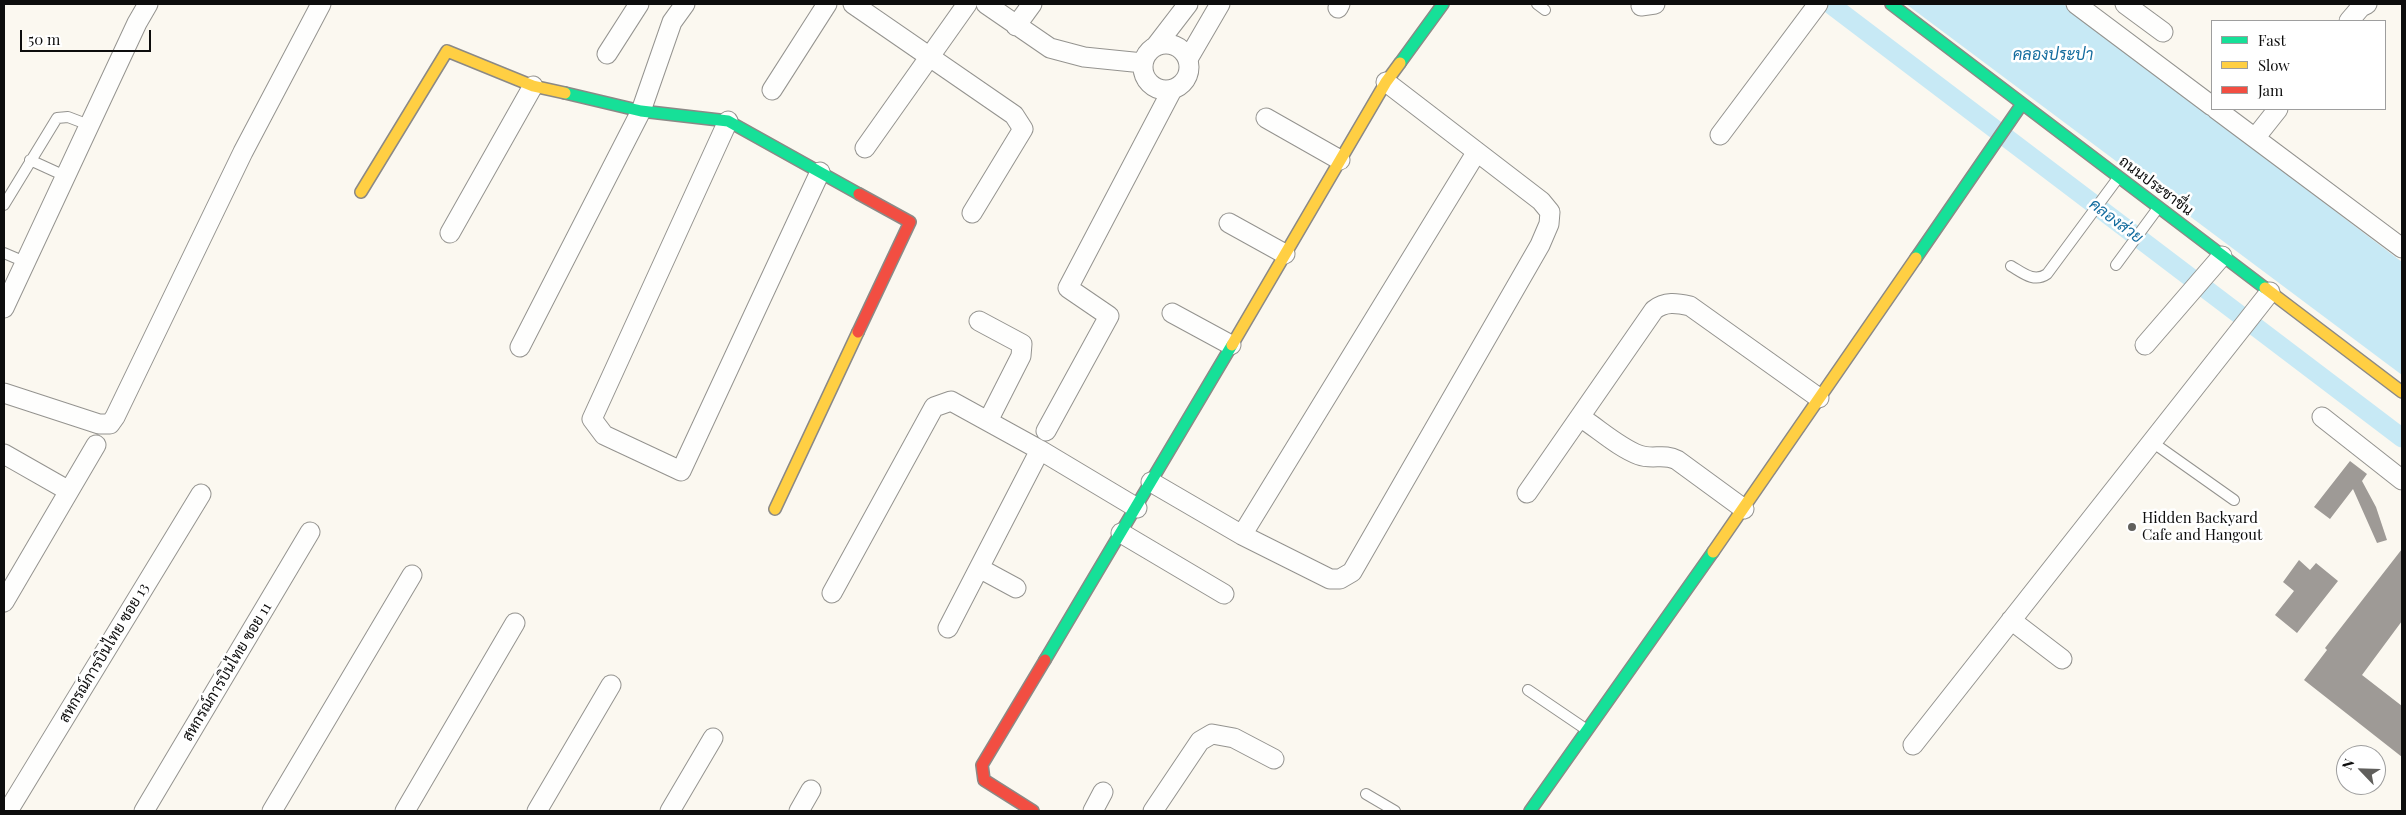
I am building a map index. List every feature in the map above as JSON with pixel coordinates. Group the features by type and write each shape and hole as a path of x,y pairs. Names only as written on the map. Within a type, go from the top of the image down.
{"street":[{"path":"4,308 137,22 148,4"},
{"path":"4,392 99,424 110,424 116,417 243,152 321,4"},
{"path":"607,54 639,4"},
{"path":"520,347 641,111 672,22 685,4"},
{"path":"772,90 827,4"},
{"path":"853,4 1014,115 1023,128 972,213"},
{"path":"865,148 967,4"},
{"path":"986,4 1050,48 1084,57 1144,63"},
{"path":"1016,26 1032,4"},
{"path":"1155,47 1164,44 1171,45 1184,52 1188,59 1189,75 1185,82 1172,90 1164,91 1150,84 1145,77 1144,63 1146,56 1188,4"},
{"path":"1188,59 1220,4"},
{"path":"1033,811 984,780 982,765 1137,508 1386,82 1443,4"},
{"name":"ถนนประชาชื่น","path":"1891,4 2222,256 2264,299 2402,392"},
{"path":"2076,4 2211,105"},
{"path":"2125,4 2163,32"},
{"path":"1720,135 1817,5"},
{"path":"361,192 447,51 534,86 641,111 728,121 910,222 775,509"},
{"path":"1151,482 1242,535 1330,579 1340,579 1352,572 1550,224 1550,212 1541,201 1476,153 1386,82"},
{"path":"450,233 534,86"},
{"path":"1046,431 1109,316 1068,288 1172,90"},
{"path":"1530,811 1744,509 2022,104"},
{"path":"2217,110 2402,248"},
{"path":"2255,138 2277,110"},
{"path":"1266,118 1340,160"},
{"path":"728,121 592,419 604,435 681,471 820,172"},
{"path":"1242,535 1476,153"},
{"path":"1229,223 1285,254"},
{"path":"2145,345 2222,256"},
{"path":"1913,745 2264,299"},
{"path":"1527,493 1660,304 1675,303 1690,306 1819,398"},
{"path":"1172,313 1231,345"},
{"path":"979,321 1022,344 1021,356 988,421"},
{"path":"832,593 934,407 951,401 1040,450 1137,508"},
{"path":"2322,416 2402,480"},
{"path":"1580,417 1632,452 1649,458 1665,456 1677,460 1744,509"},
{"path":"4,602 96,445"},
{"path":"948,628 1040,450"},
{"path":"4,454 69,491"},
{"name":"สหกรณ์การบินไทย ซอย 13","path":"8,811 201,494"},
{"name":"สหกรณ์การบินไทย ซอย 11","path":"144,811 310,532"},
{"path":"1122,533 1224,594"},
{"path":"979,568 1016,588"},
{"path":"272,811 412,575"},
{"path":"2011,620 2062,659"},
{"path":"404,811 515,624"},
{"path":"537,811 611,684"},
{"path":"1153,811 1200,741 1212,734 1234,738 1274,759"},
{"path":"670,811 713,738"},
{"path":"798,811 811,790"},
{"path":"1093,811 1103,792"}],"lane":[{"path":"5,198 60,116 68,116 89,125"},
{"path":"30,160 65,176"},
{"path":"2011,266 2031,278 2040,278 2047,274 2118,177"},
{"path":"2116,265 2159,207"},
{"path":"4,253 25,262"},
{"path":"2152,442 2234,500"},
{"path":"1528,690 1588,731"},
{"path":"1366,794 1395,811"}],"water":[{"name":"คลองประปา","path":"1906,4 2063,4 2402,262 2402,375"}],"building":[{"path":"2350,461 2367,474 2362,481 2376,507 2387,540 2377,543 2353,489 2330,519 2314,507"},
{"path":"2402,549 2402,621 2362,675 2402,706 2402,757 2304,680 2327,650 2325,648"},
{"path":"2299,560 2310,570 2316,563 2338,581 2297,633 2275,615 2294,591 2283,582"}],"waterway":[{"name":"คลองส่วย","path":"1830,4 2402,438"}],"traffic: fast":[{"path":"1400,63 1443,4"},
{"path":"1891,4 2265,288"},
{"path":"565,93 641,111 728,121 859,194"},
{"path":"1916,258 2022,104"},
{"path":"1045,660 1232,345"},
{"path":"1530,811 1713,552"}],"traffic: slow":[{"path":"361,192 447,51 533,86 565,93"},
{"path":"1232,345 1386,82 1400,63"},
{"path":"1713,552 1916,258"},
{"path":"2265,288 2402,392"},
{"path":"775,509 858,332"}],"traffic: jam":[{"path":"858,332 910,222 859,194"},
{"path":"1033,811 984,780 982,765 1045,660"}],"place":[{"name":"Hidden Backyard Cafe and Hangout","path":"2132,527"}]}
